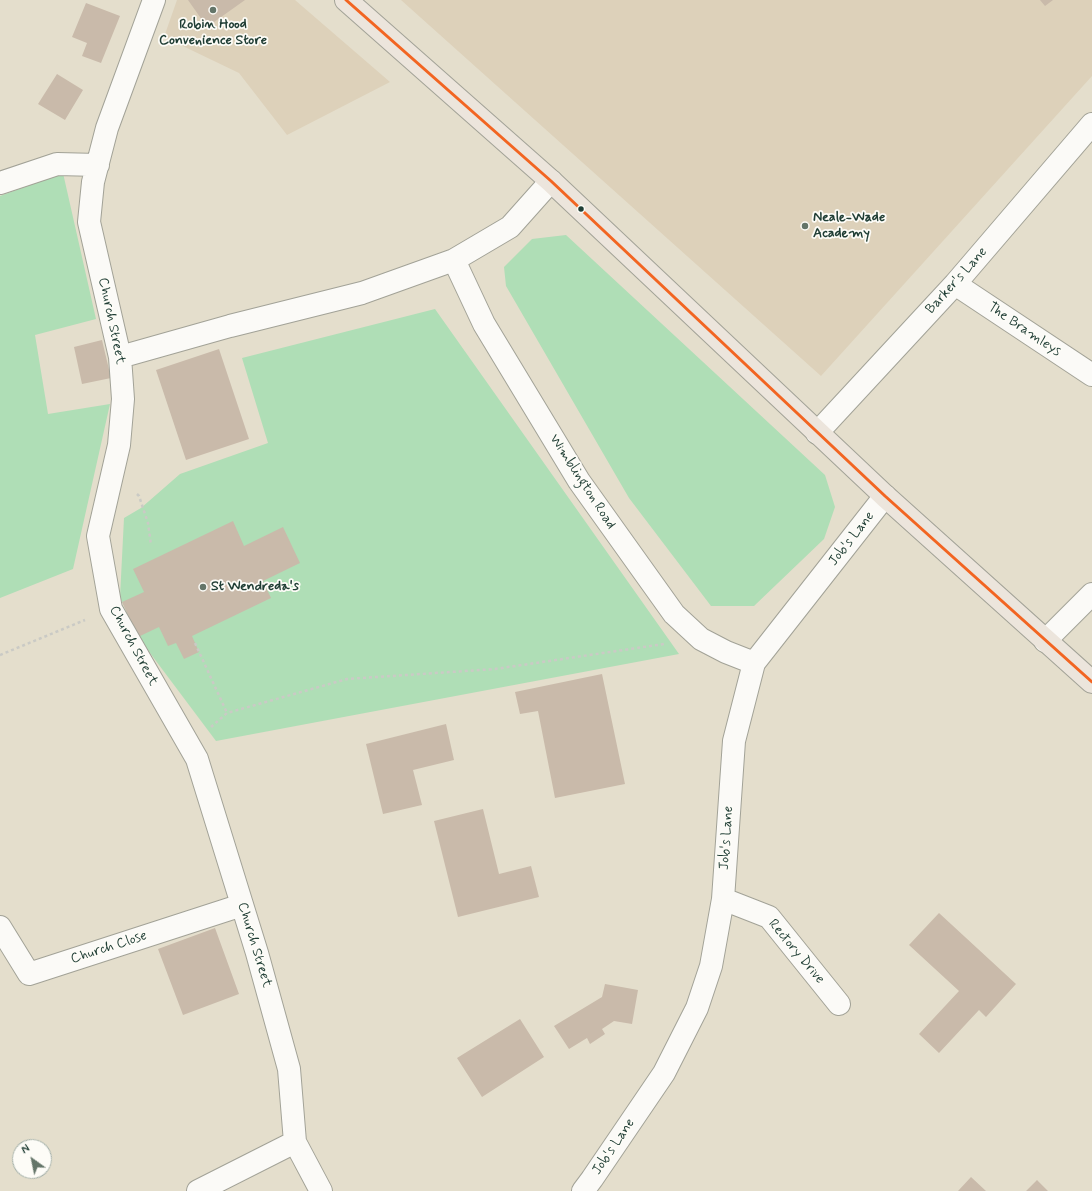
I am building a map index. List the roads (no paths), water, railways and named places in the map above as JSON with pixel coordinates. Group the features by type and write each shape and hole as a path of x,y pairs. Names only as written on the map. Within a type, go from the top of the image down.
{"main road":[{"path":"346,0 551,181 886,496 1092,682"}],"street":[{"name":"Church Street","path":"154,0 107,128 93,182 89,222 120,357 124,399 119,445 98,536 111,609 197,758 257,953 289,1069 295,1142"},
{"name":"Barker's Lane","path":"817,432 955,284 1092,124"},
{"path":"0,183 57,164 98,165"},
{"path":"120,357 230,326 362,293 454,260 510,227 551,181"},
{"name":"Wimblington Road","path":"454,260 484,324 579,481 674,614 702,639 726,652 754,663"},
{"name":"The Bramleys","path":"955,284 1092,375"},
{"name":"Job's Lane","path":"582,1191 592,1179 664,1073 698,1008 711,966 723,899 734,741 754,663 886,496"},
{"path":"1045,641 1092,594"},
{"name":"Rectory Drive","path":"723,899 769,917 839,1004"},
{"name":"Church Close","path":"0,927 29,974 242,905"},
{"path":"198,1191 295,1142 321,1191"}],"place":[{"name":"Robin Hood Convenience Store","path":"213,10"},
{"name":"Neale-Wade Academy","path":"805,226"},
{"name":"St Wendreda's","path":"203,587"}]}
